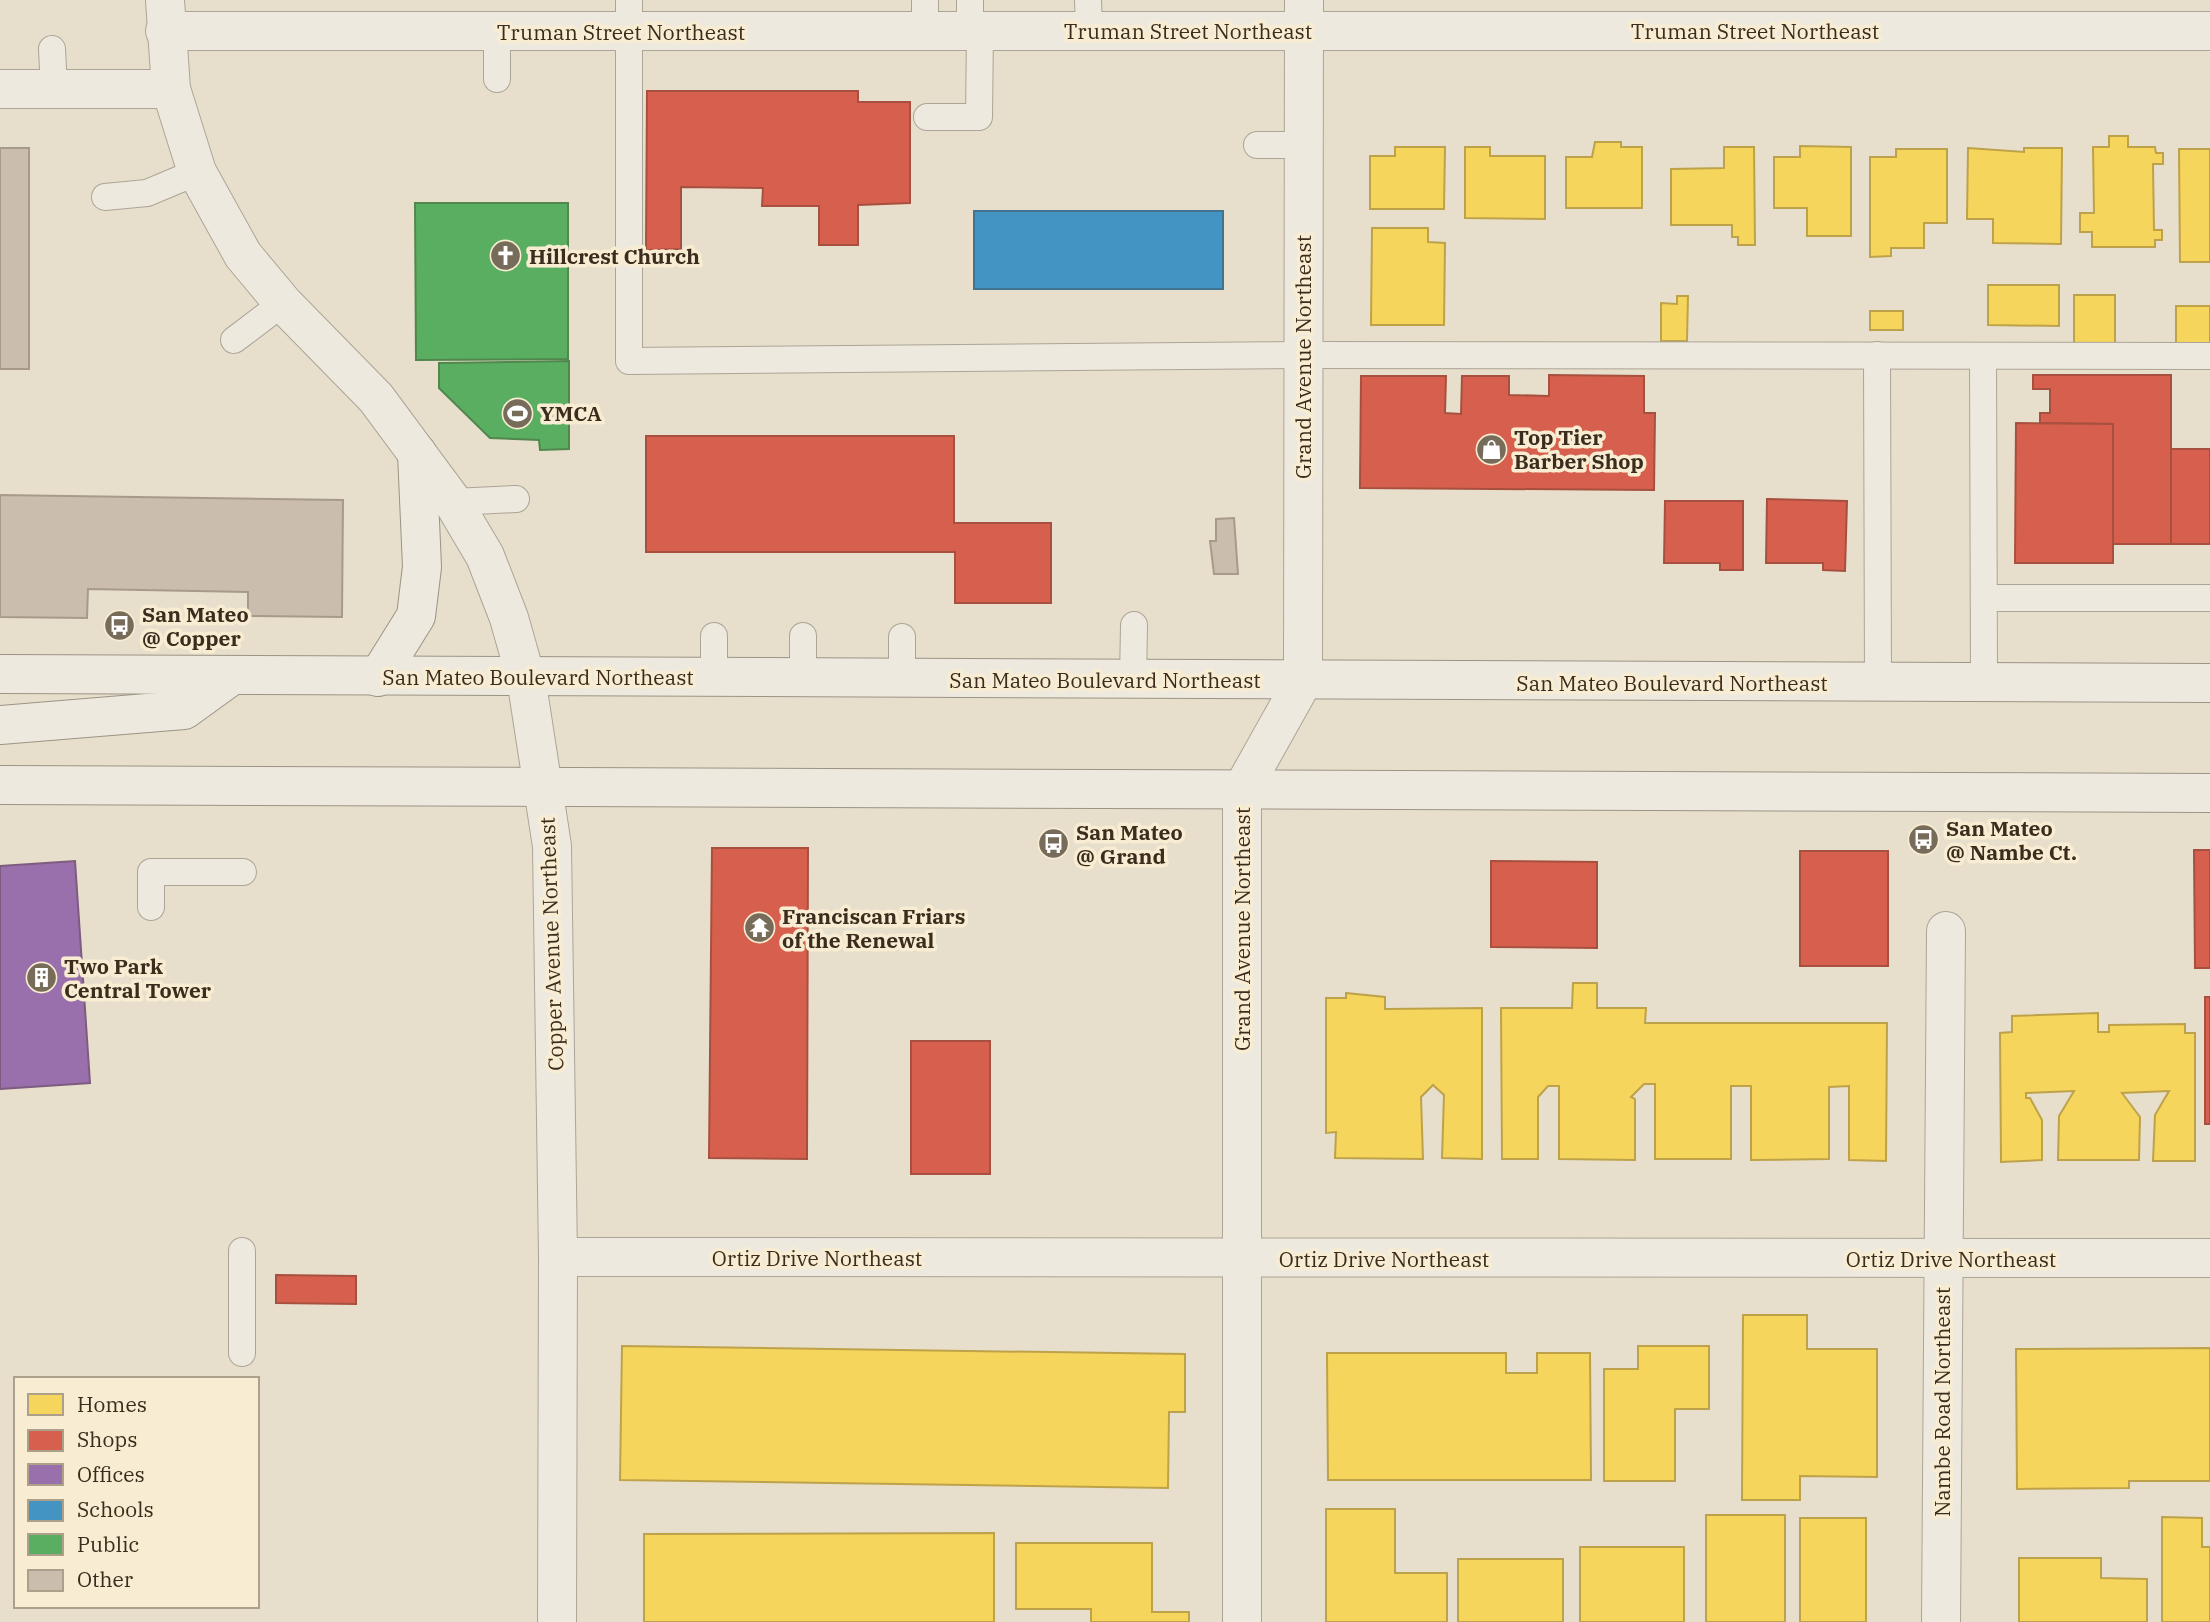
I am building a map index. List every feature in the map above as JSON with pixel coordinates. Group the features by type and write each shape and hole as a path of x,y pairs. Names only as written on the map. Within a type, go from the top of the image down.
{"street":[{"name":"Truman Street Northeast","path":"165,16 498,33 629,16 925,16 973,21 1088,15 1304,15 2210,31"},
{"name":"Grand Avenue Northeast","path":"1242,1622 1242,790 1303,681 1304,15"},
{"name":"Copper Avenue Northeast","path":"165,16 171,89 197,172 243,255 283,303 376,398 453,502 485,556 509,618 526,678 552,846 558,1257 557,1622"},
{"path":"0,89 171,89"},
{"path":"378,677 416,616 422,568 417,453"},
{"name":"San Mateo Boulevard Northeast","path":"0,674 2210,683"},
{"path":"0,724 184,710 231,676"},
{"path":"0,785 2210,793"},
{"name":"Nambe Road Northeast","path":"1941,1622 1945,931"},
{"name":"Ortiz Drive Northeast","path":"558,1257 2210,1258"}],"lane":[{"path":"629,16 618,179 629,362 826,369 1016,366 1190,350 1303,355 2210,356"},
{"path":"927,117 979,117 973,21"},
{"path":"498,33 498,79"},
{"path":"52,49 54,90"},
{"path":"1257,145 1303,145"},
{"path":"105,197 147,193 197,172"},
{"path":"234,340 283,303"},
{"path":"1877,355 1878,683"},
{"path":"1983,356 1984,682"},
{"path":"453,502 516,499"},
{"path":"1984,598 2210,598"},
{"path":"1133,680 1134,625"},
{"path":"714,636 714,678"},
{"path":"803,636 803,679"},
{"path":"902,637 902,679"},
{"path":"151,907 151,872 243,872"},
{"path":"242,1251 242,1353"}],"building: Homes":[{"path":"2109,136 2128,136 2128,147 2155,147 2156,153 2163,153 2163,164 2153,164 2154,230 2162,230 2162,240 2155,240 2155,247 2092,247 2092,232 2080,232 2080,213 2094,213 2093,147 2109,147"},
{"path":"1595,142 1621,142 1621,147 1642,147 1642,208 1566,208 1566,157 1592,157"},
{"path":"1800,146 1851,147 1851,236 1807,236 1807,208 1774,208 1774,157 1800,157"},
{"path":"1395,147 1445,147 1444,209 1370,209 1370,156 1395,156"},
{"path":"1465,147 1490,147 1490,156 1545,156 1545,219 1465,218"},
{"path":"1724,147 1754,147 1755,245 1738,245 1738,237 1732,237 1732,225 1671,225 1671,169 1724,168"},
{"path":"1968,148 2024,152 2024,148 2062,148 2061,244 1993,243 1993,219 1967,219"},
{"path":"1896,149 1947,149 1947,223 1924,223 1924,248 1891,248 1891,256 1870,257 1870,157 1896,157"},
{"path":"2179,149 2210,149 2210,262 2180,262"},
{"path":"1372,228 1428,228 1428,242 1445,243 1444,325 1371,325"},
{"path":"1988,285 2059,285 2059,326 1988,325"},
{"path":"2074,295 2115,295 2115,345 2074,345"},
{"path":"1677,296 1688,296 1687,341 1661,341 1661,303 1677,304"},
{"path":"2176,306 2210,306 2210,345 2176,345"},
{"path":"1870,311 1903,311 1903,330 1870,330"},
{"path":"1573,983 1597,983 1597,1008 1646,1008 1645,1023 1887,1023 1886,1161 1849,1160 1849,1086 1829,1087 1829,1159 1751,1160 1751,1086 1731,1086 1731,1159 1655,1159 1655,1084 1644,1084 1631,1097 1635,1099 1635,1160 1559,1159 1559,1086 1548,1086 1538,1097 1538,1159 1502,1159 1501,1008 1572,1008"},
{"path":"1346,993 1385,997 1385,1009 1482,1008 1482,1159 1442,1158 1444,1095 1433,1085 1421,1097 1423,1159 1335,1158 1336,1132 1326,1133 1326,998 1346,998"},
{"path":"2098,1013 2098,1032 2109,1032 2109,1025 2185,1024 2185,1033 2195,1033 2195,1161 2153,1161 2155,1115 2169,1091 2122,1093 2140,1117 2139,1160 2058,1160 2059,1116 2074,1091 2026,1093 2026,1098 2030,1098 2042,1120 2042,1160 2001,1162 2000,1033 2012,1032 2012,1016"},
{"path":"1743,1315 1807,1315 1807,1349 1877,1349 1877,1477 1800,1476 1800,1500 1742,1500"},
{"path":"622,1346 1185,1354 1185,1412 1169,1412 1168,1488 620,1480"},
{"path":"1638,1346 1709,1346 1709,1409 1675,1409 1675,1481 1604,1481 1604,1369 1638,1369"},
{"path":"2210,1348 2210,1481 2129,1481 2129,1488 2017,1489 2016,1349"},
{"path":"1327,1353 1506,1353 1506,1373 1537,1373 1537,1353 1590,1353 1591,1480 1328,1480"},
{"path":"1326,1509 1395,1509 1395,1573 1447,1573 1447,1622 1326,1622"},
{"path":"1706,1515 1785,1515 1785,1622 1706,1622"},
{"path":"2162,1517 2202,1518 2202,1547 2210,1547 2210,1622 2162,1622"},
{"path":"1800,1518 1866,1518 1866,1622 1800,1622"},
{"path":"994,1533 994,1622 644,1622 644,1534"},
{"path":"1016,1543 1152,1543 1152,1612 1189,1612 1189,1622 1091,1622 1091,1609 1016,1609"},
{"path":"1580,1547 1684,1547 1684,1622 1580,1622"},
{"path":"2019,1558 2101,1558 2101,1578 2147,1579 2147,1622 2019,1622"},
{"path":"1458,1559 1563,1559 1563,1622 1458,1622"}],"building: Shops":[{"path":"647,91 858,91 858,102 910,102 910,203 858,205 858,245 819,245 819,206 762,206 763,188 681,187 681,249 646,250"},
{"path":"1549,375 1644,376 1644,413 1655,413 1654,490 1360,488 1361,376 1446,376 1445,413 1461,414 1462,376 1509,376 1509,395 1549,396"},
{"path":"2033,375 2171,375 2171,544 2113,544 2113,424 2040,423 2040,413 2050,413 2050,389 2033,389"},
{"path":"2016,423 2113,424 2113,563 2015,563"},
{"path":"646,436 954,436 954,523 1051,523 1051,603 955,603 955,552 646,552"},
{"path":"2171,449 2210,449 2210,544 2171,544"},
{"path":"1767,499 1847,501 1845,571 1823,570 1823,563 1766,563"},
{"path":"1665,501 1743,501 1743,570 1720,570 1720,563 1664,563"},
{"path":"712,848 808,848 807,1159 709,1158"},
{"path":"2194,850 2210,850 2210,968 2195,968"},
{"path":"1800,851 1888,851 1888,966 1800,966"},
{"path":"1491,861 1597,862 1597,948 1491,947"},
{"path":"2205,997 2210,997 2210,1124 2205,1124"},
{"path":"911,1041 990,1041 990,1174 911,1174"},
{"path":"276,1275 356,1276 356,1304 276,1303"}],"building: Offices":[{"name":"Two Park Central Tower","path":"75,861 90,1083 0,1089 0,866"}],"building: Schools":[{"path":"974,211 1223,211 1223,289 974,289"}],"building: Public":[{"path":"415,203 568,203 568,359 416,360"},
{"name":"YMCA","path":"569,361 569,449 540,450 539,440 490,438 439,388 439,363"}],"building: Other":[{"path":"0,148 29,148 29,369 0,369"},
{"path":"0,495 343,500 342,617 248,616 248,592 88,589 87,618 0,617"},
{"path":"1234,518 1238,574 1214,574 1210,541 1216,541 1216,519"}],"place":[{"name":"Hillcrest Church","path":"506,256"},
{"name":"YMCA","path":"517,413"},
{"name":"Top Tier Barber Shop","path":"1491,449"},
{"name":"San Mateo @ Copper","path":"119,626"},
{"name":"San Mateo @ Nambe Ct.","path":"1923,840"},
{"name":"San Mateo @ Grand","path":"1053,844"},
{"name":"Franciscan Friars of the Renewal","path":"759,928"},
{"name":"Two Park Central Tower","path":"41,978"}]}
